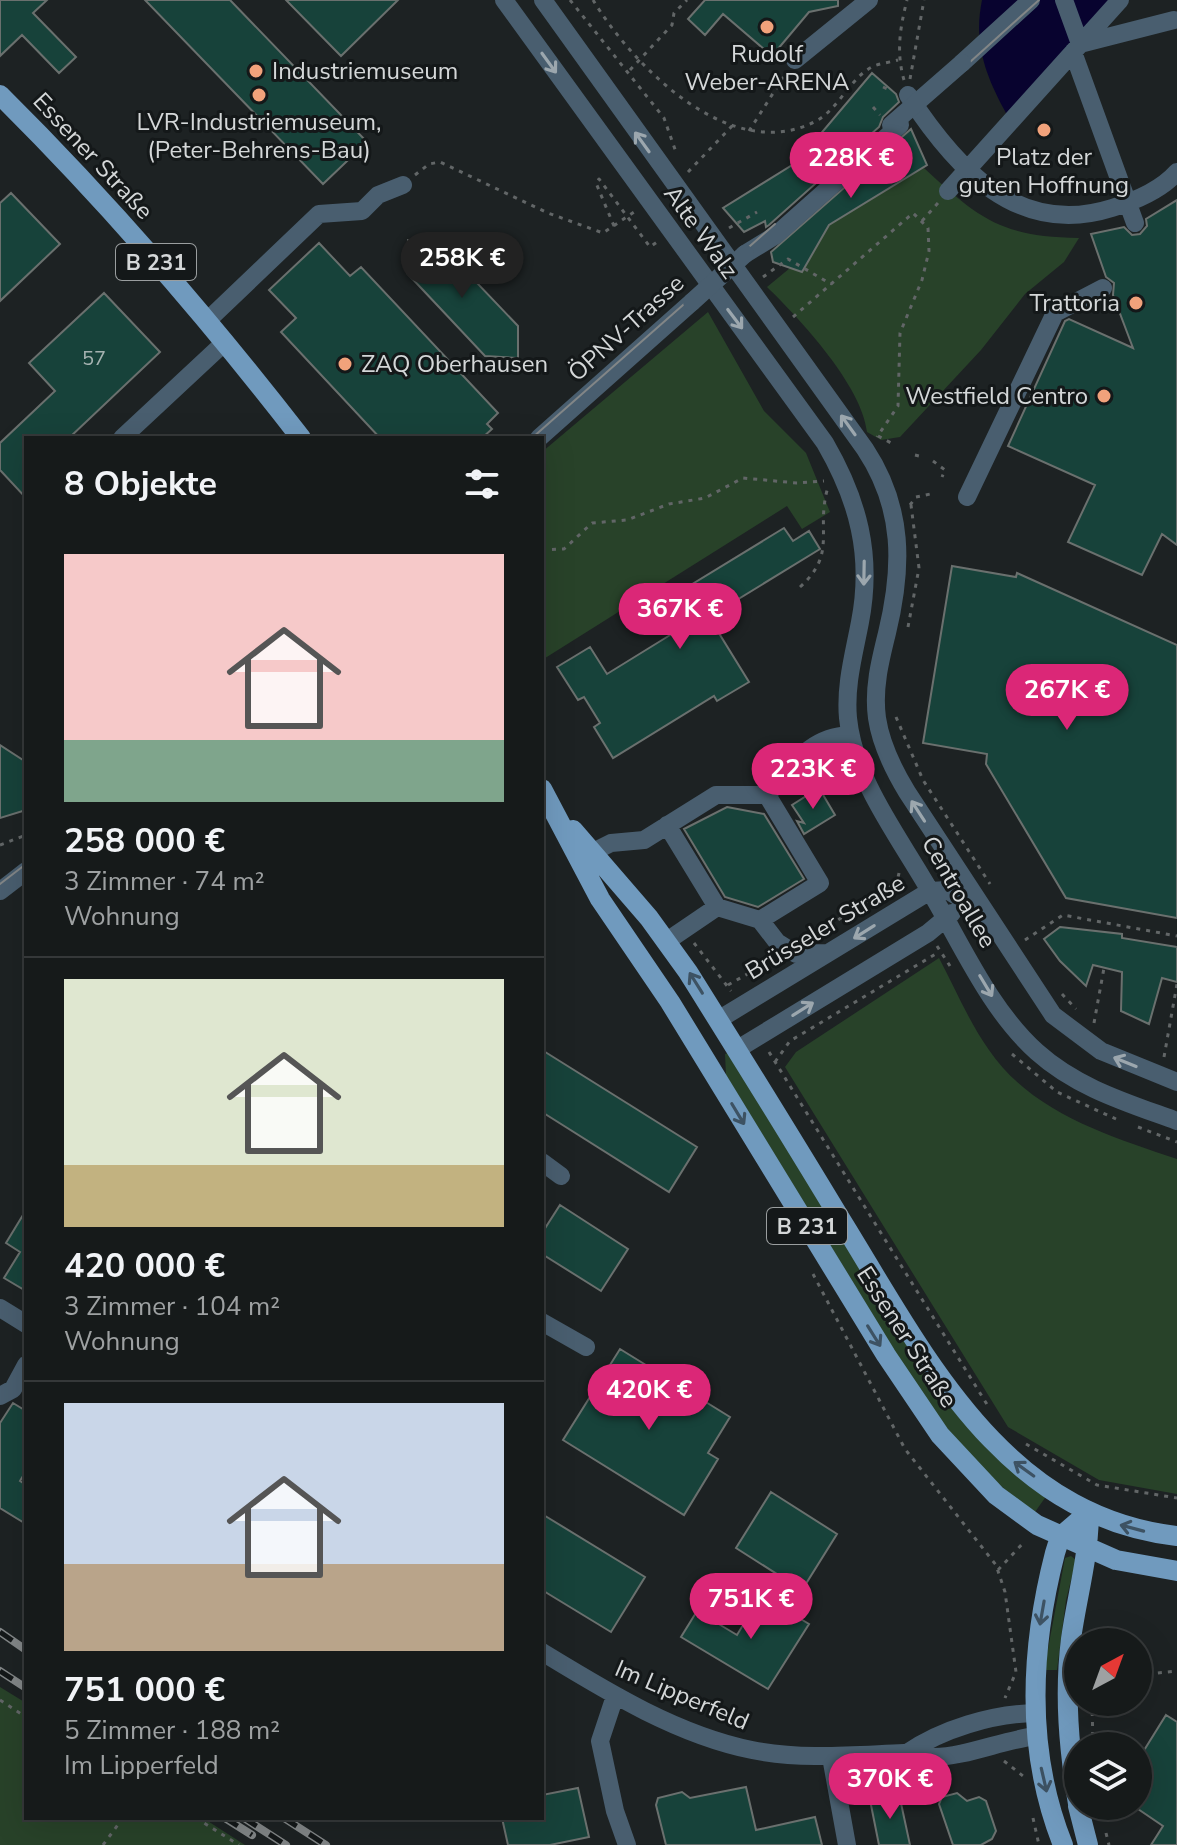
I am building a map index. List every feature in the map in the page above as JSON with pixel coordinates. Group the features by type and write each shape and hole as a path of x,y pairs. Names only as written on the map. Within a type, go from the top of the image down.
{"main road":[{"name":"Essener Straße","path":"0,95 106,206 207,321 299,436"},
{"name":"Essener Straße","path":"544,792 600,899 698,1048 930,1422 996,1495 1060,1537 1116,1560 1177,1571"},
{"name":"Essener Straße","path":"557,813 667,941 941,1382 982,1431 1017,1465 1089,1512 1128,1528 1177,1536"},
{"path":"698,1048 718,1020"},
{"path":"698,1048 736,1050"},
{"path":"1063,1845 1049,1804 1036,1736 1037,1643 1060,1537 1089,1512"},
{"path":"1068,1732 1071,1644 1089,1549 1089,1512"},
{"path":"1035,1713 1066,1721"},
{"path":"1036,1736 1066,1721"},
{"path":"1082,1820 1088,1845"}],"street":[{"name":"Alte Walz","path":"504,0 825,443 853,497"},
{"name":"Alte Walz","path":"543,0 779,330 884,483"},
{"path":"791,65 869,0"},
{"name":"ÖPNV-Trasse","path":"541,436 1031,0"},
{"path":"1064,0 1135,223"},
{"path":"948,191 1119,0"},
{"path":"1077,44 1176,20"},
{"path":"902,94 966,171 1008,201 1040,211 1073,216 1128,203 1177,172"},
{"path":"207,321 319,214 362,211 378,195 403,185"},
{"path":"967,497 1055,313 1103,288"},
{"path":"124,436 225,342"},
{"path":"853,497 884,483"},
{"name":"Centroallee","path":"884,483 898,536 899,568 877,686 881,738 899,779 1040,1000 1067,1028 1101,1051 1177,1082"},
{"name":"Centroallee","path":"853,497 865,548 865,574 847,689 850,735 861,768 1003,1014 1038,1053 1079,1082 1177,1121"},
{"path":"593,852 611,843 644,840 716,795 767,795 814,744 827,736 850,735"},
{"path":"760,920 820,883 767,795"},
{"path":"667,825 717,907 760,920 777,942 796,954 829,953"},
{"path":"0,891 24,873"},
{"path":"736,1050 946,919 960,896 961,876"},
{"name":"Brüsseler Straße","path":"718,1020 930,891 939,888 960,896 983,913"},
{"path":"667,941 717,907"},
{"path":"544,1163 561,1176"},
{"path":"0,1308 24,1323"},
{"path":"544,1323 586,1347"},
{"path":"0,1396 13,1389 24,1369"},
{"name":"Im Lipperfeld","path":"544,1653 615,1696 751,1750 831,1757 907,1753 935,1757 1036,1736"},
{"path":"615,1696 600,1741 615,1811 627,1845"},
{"name":"Im Lipperfeld","path":"907,1753 930,1737 1015,1713 1035,1713"},
{"path":"831,1757 847,1845"}],"path":[{"path":"570,0 664,118 679,161"},
{"path":"593,0 638,62 681,97 749,132 815,122 872,67 898,60"},
{"path":"629,71 672,25 674,13 687,0"},
{"path":"902,94 898,60 900,30 907,0"},
{"path":"902,94 924,0"},
{"path":"749,132 791,65"},
{"path":"883,87 902,94"},
{"path":"873,107 880,115"},
{"path":"672,184 733,125"},
{"path":"403,185 429,164 440,162 591,230 603,233 633,213"},
{"path":"614,226 596,183 599,179 650,247 659,240 652,230"},
{"path":"922,221 948,191"},
{"path":"637,209 645,220"},
{"path":"725,231 757,212"},
{"path":"779,330 913,213 928,228 929,251 922,280 900,333 898,406 872,443"},
{"path":"788,252 788,259"},
{"path":"748,288 788,259"},
{"path":"788,259 831,284"},
{"path":"878,436 895,445"},
{"path":"915,455 923,457"},
{"path":"933,461 945,470 942,477"},
{"path":"544,550 564,549 592,523 627,520 669,504 705,498 743,478 811,483 832,476 823,504 821,563 800,587"},
{"path":"903,508 911,505 916,497 935,493"},
{"path":"905,640 919,568 911,505"},
{"path":"895,714 923,780 990,884"},
{"path":"0,845 24,836"},
{"path":"1025,940 1063,915 1177,936"},
{"path":"1110,932 1112,924"},
{"path":"1019,930 1030,949"},
{"path":"775,1062 790,1041 925,958 941,952"},
{"path":"1094,1023 1104,968"},
{"path":"1177,984 1162,1056 1177,1062"},
{"path":"1056,986 1079,1012"},
{"path":"1086,1017 1099,1027"},
{"path":"769,1052 988,1406"},
{"path":"809,1267 905,1449 981,1542 998,1570 1007,1606 1015,1682"},
{"path":"1018,1440 1097,1485 1177,1498"},
{"path":"998,1570 1022,1546"},
{"path":"1152,1674 1177,1671"},
{"path":"0,1700 24,1716"},
{"path":"103,1845 122,1820"},
{"path":"199,1820 239,1845"}],"green space":[{"path":"924,168 993,222 1030,234 1079,238 1064,262 1025,294 981,350 900,437 881,440 867,432 854,395 828,355 767,287 790,268 802,271 829,225"},
{"path":"708,312 764,411 806,453 830,512 802,529 787,506 544,659 544,450"},
{"path":"939,958 989,1050 1027,1090 1074,1120 1177,1159 1177,1494 1099,1480 1008,1427 785,1067 796,1052"},
{"path":"728,1053 942,1396 970,1429 1047,1495 1035,1512 1005,1490 979,1465 954,1437 911,1378 726,1075 725,1054"},
{"path":"1071,1556 1076,1560 1066,1600 1057,1670 1044,1670 1065,1558"},
{"path":"0,1687 24,1702 24,1820 206,1820 245,1845 0,1845"}],"shaded area":[{"path":"982,0 1112,0 1007,115 983,60 979,31"}],"building":[{"path":"0,0 47,0 33,13 76,57 59,73 22,35 0,56"},
{"name":"Industriemuseum","path":"145,0 230,0 367,142 323,184"},
{"path":"286,0 398,0 341,56"},
{"name":"Rudolf Weber-ARENA","path":"705,0 838,0 838,6 809,12 772,56 723,14 705,35 688,19"},
{"path":"872,73 896,94 899,102 883,117 879,127 769,225 766,227 765,221 744,232 723,208 797,162"},
{"path":"911,129 927,165 829,225 802,272 773,262 771,252"},
{"path":"11,193 60,244 0,301 0,203"},
{"name":"Westfield Centro","path":"1177,200 1177,545 1162,534 1142,575 1068,542 1095,485 1008,446 1065,321 1069,319 1133,348 1113,295 1114,283 1106,277 1091,234 1124,227 1132,235 1140,234 1147,226 1146,219"},
{"name":"ZAQ Oberhausen","path":"408,240 438,242 518,326 518,358 485,356 407,273"},
{"path":"319,243 350,276 361,267 498,413 487,424 492,429 484,436 378,436 281,332 296,318 269,290"},
{"path":"104,293 160,352 71,436 24,436 24,496 0,470 0,443 55,391 29,363"},
{"path":"784,528 793,541 809,531 820,549 709,617 749,682 717,701 714,696 613,758 594,727 600,723 584,697 578,700 557,667 590,647 607,674 675,632 658,605"},
{"path":"952,566 1016,577 1017,573 1177,645 1177,918 1066,898 986,764 987,754 923,743"},
{"path":"0,745 24,761 24,811 0,818"},
{"path":"819,788 835,815 804,834 797,821 804,823 792,805"},
{"path":"727,807 764,814 804,879 758,907 725,897 684,829"},
{"path":"1060,927 1122,934 1122,938 1177,947 1177,982 1162,978 1149,1024 1121,1011 1122,972 1093,965 1086,986 1060,961 1044,939"},
{"path":"544,1051 697,1147 669,1192 544,1113"},
{"path":"560,1205 628,1249 601,1291 544,1255 544,1230"},
{"path":"24,1213 24,1290 4,1278 20,1252 6,1243"},
{"path":"620,1349 730,1417 708,1453 718,1459 684,1515 563,1440"},
{"path":"13,1403 24,1410 24,1474 20,1481 24,1484 24,1523 0,1508 0,1423"},
{"path":"771,1492 837,1534 802,1590 736,1548"},
{"path":"544,1515 645,1577 611,1632 544,1591"},
{"path":"761,1595 809,1624 768,1689 681,1637 697,1611 737,1635"},
{"path":"1166,1715 1177,1722 1177,1845 1151,1845 1163,1826 1152,1819 1152,1738"},
{"path":"746,1787 756,1830 815,1817 822,1845 666,1845 656,1805 658,1798 682,1792 690,1798"},
{"path":"578,1788 589,1837 550,1845 508,1845 502,1820 544,1820 544,1795"},
{"path":"957,1793 967,1801 979,1797 986,1801 996,1831 992,1839 981,1845 953,1845 939,1804 942,1797"},
{"path":"899,1794 910,1845 879,1845 870,1800"}],"tram line":[{"path":"900,125 1039,0"},
{"path":"534,436 775,224"},
{"path":"0,884 24,866"}],"railway":[{"path":"0,1632 24,1649"},
{"path":"0,1671 24,1687"},
{"path":"228,1820 252,1835"},
{"path":"247,1820 286,1845"},
{"path":"287,1820 326,1845"}],"place":[{"name":"Rudolf Weber-ARENA","path":"767,27"},
{"name":"Industriemuseum","path":"256,71"},
{"name":"LVR-Industriemuseum, (Peter-Behrens-Bau)","path":"259,95"},
{"name":"Platz der guten Hoffnung","path":"1044,130"},
{"name":"Trattoria","path":"1136,303"},
{"name":"ZAQ Oberhausen","path":"345,364"},
{"name":"Westfield Centro","path":"1104,396"}]}
